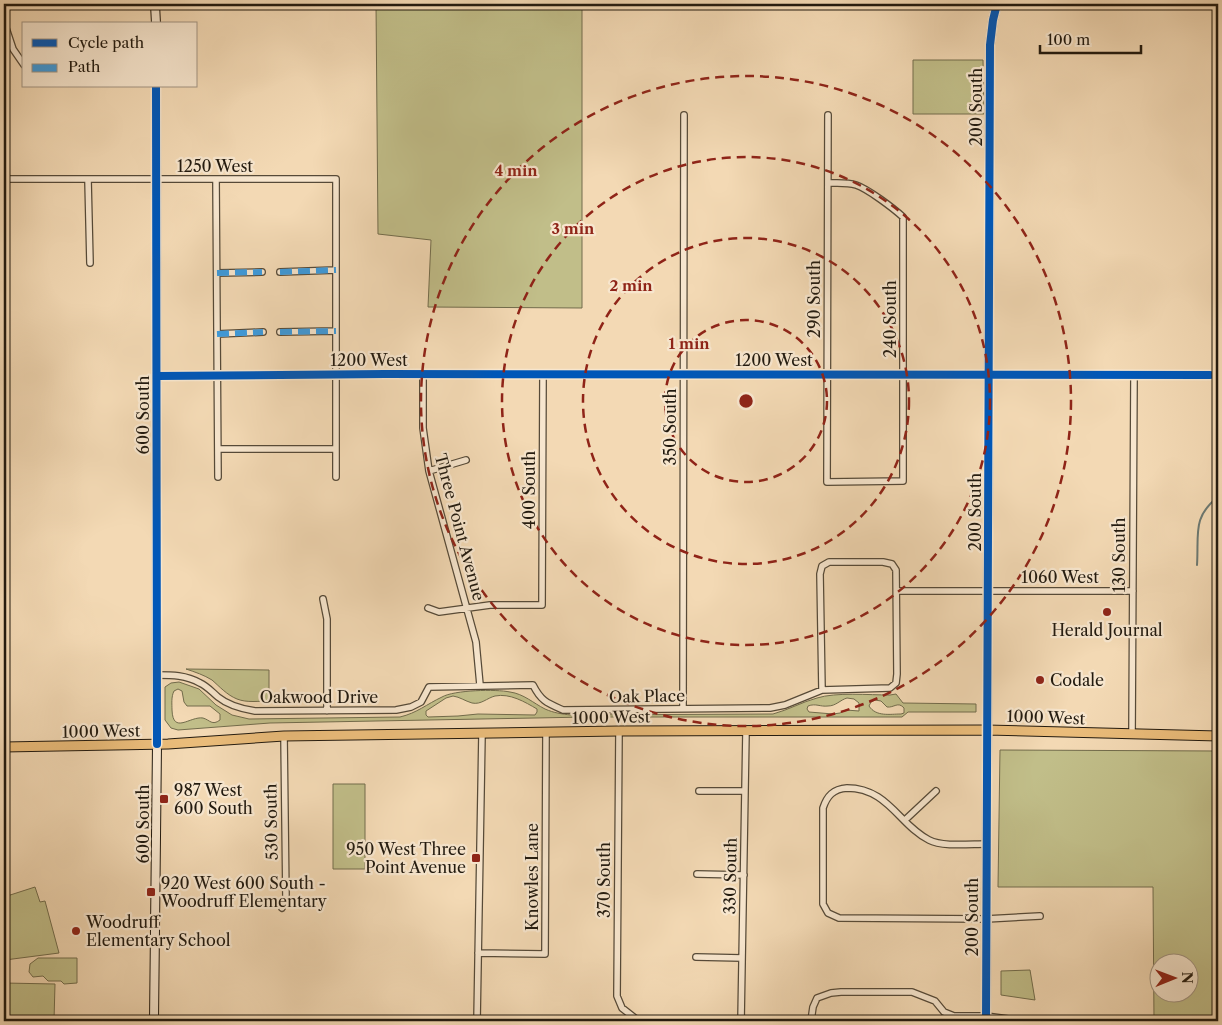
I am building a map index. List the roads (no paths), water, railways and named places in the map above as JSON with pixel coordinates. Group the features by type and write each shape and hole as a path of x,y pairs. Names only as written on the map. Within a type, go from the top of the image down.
{"main road":[{"name":"1000 West","path":"4,747 157,744 284,736 618,731 987,730 1218,736"}],"street":[{"path":"155,4 156,22"},
{"name":"200 South","path":"986,1019 990,45 993,20 998,4"},
{"path":"4,22 13,49 22,62"},
{"name":"600 South","path":"154,1021 157,744 156,88"},
{"name":"350 South","path":"683,709 684,114"},
{"name":"290 South","path":"827,482 828,115"},
{"name":"1250 West","path":"4,179 336,179 336,270"},
{"path":"216,179 218,477"},
{"path":"88,180 90,264"},
{"name":"240 South","path":"827,482 903,481 904,374 902,217 896,210 856,185 828,183"},
{"path":"280,272 336,270 336,477"},
{"path":"217,273 262,272"},
{"path":"280,332 336,331"},
{"path":"217,334 262,332"},
{"name":"1200 West","path":"157,376 336,374 1210,375"},
{"name":"Three Point Avenue","path":"423,374 423,428 429,471 476,642 480,685"},
{"name":"400 South","path":"467,609 490,605 542,605 543,374"},
{"name":"130 South","path":"1132,735 1134,376"},
{"path":"218,449 336,449"},
{"path":"429,471 466,460"},
{"path":"829,562 883,562 892,564 896,570 896,591 896,683 890,688 822,690 820,574 822,566 829,562"},
{"name":"1060 West","path":"896,591 1133,591"},
{"path":"322,599 327,619 327,711"},
{"path":"428,608 439,612 467,609"},
{"name":"Oakwood Drive","path":"157,675 176,675 188,678 204,686 230,705 255,711 396,710 411,707 422,702 429,687 480,685"},
{"name":"Oak Place","path":"480,685 533,684 538,696 546,703 563,710 770,708 785,705 822,690"},
{"name":"370 South","path":"618,731 617,996 622,1008 636,1020"},
{"name":"330 South","path":"741,1021 746,732"},
{"name":"Knowles Lane","path":"478,953 545,954 546,733"},
{"path":"477,1021 482,734"},
{"name":"530 South","path":"282,908 286,899 284,736"},
{"path":"986,844 930,841 918,833 877,796 862,790 837,789 827,797 823,808 823,904 828,913 839,918 986,919 1040,916"},
{"path":"699,790 745,791"},
{"path":"905,820 936,791"},
{"path":"697,874 744,875"},
{"path":"696,957 742,958"},
{"path":"811,1021 813,1007 817,998 841,992 912,992 935,1001 944,1012 954,1016 1024,1021"}],"waterway":[{"path":"1197,565 1200,519 1210,504 1218,497"}],"place":[{"name":"Herald Journal","path":"1107,612"},
{"name":"Codale","path":"1040,680"},
{"name":"987 West 600 South","path":"164,799"},
{"name":"950 West Three Point Avenue","path":"476,858"},
{"name":"920 West 600 South - Woodruff Elementary","path":"151,892"},
{"name":"Woodruff Elementary School","path":"76,931"}]}
